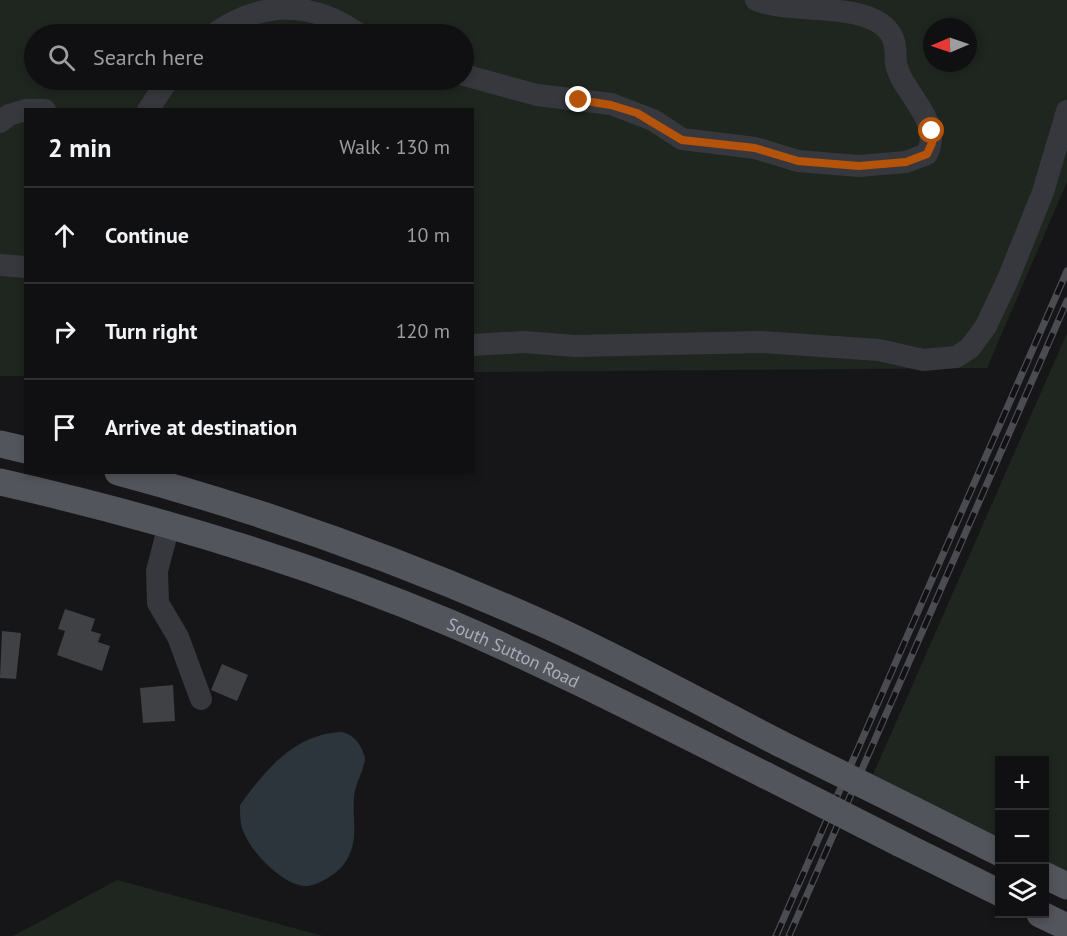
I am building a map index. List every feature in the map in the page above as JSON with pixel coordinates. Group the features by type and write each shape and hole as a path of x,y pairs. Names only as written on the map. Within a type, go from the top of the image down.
{"main road":[{"path":"0,444 24,450"},
{"name":"South Sutton Road","path":"125,474 315,532 402,564 545,625 995,851"},
{"name":"South Sutton Road","path":"0,482 169,525 286,561 450,623 544,666 995,891"},
{"path":"1049,877 1067,886"},
{"path":"1048,918 1067,927"}],"lane":[{"path":"474,78 537,95 611,105 653,120 682,140 755,148 798,161 859,166 906,162 927,154 932,143 932,131 900,75 897,52 890,32 880,23 856,13 777,7 756,0"},
{"path":"232,24 251,14 298,7 321,14 340,24"},
{"path":"149,108 161,90"},
{"path":"0,122 9,115 24,111"},
{"path":"474,345 524,342 575,346 762,342 879,350 923,360 956,357 970,348 986,327 1008,279 1043,192 1067,111"},
{"path":"0,265 24,267"},
{"path":"169,525 157,571 158,603 178,637 201,699"}],"shaded area":[{"path":"0,0 1067,0 1067,182 987,368 474,372 474,108 24,108 24,376 0,376"},
{"path":"1067,333 1067,872 1049,863 1049,756 995,756 995,837 872,777"},
{"path":"340,732 356,740 365,758 354,797 352,848 344,864 326,879 309,886 295,884 276,872 251,846 242,828 240,805 282,756 309,740"},
{"path":"117,880 323,936 13,936"}],"building":[{"path":"65,609 95,619 91,631 101,634 98,642 110,646 102,671 57,655 65,631 58,629"},
{"path":"2,631 21,633 16,679 0,678"},
{"path":"222,664 248,675 237,701 211,690"},
{"path":"173,685 175,721 143,723 140,688"}],"railway":[{"path":"776,936 1067,271"},
{"path":"789,936 1067,301"}],"route":[{"path":"579,100 611,105 637,113 653,120 670,134 682,140 755,148 798,161 830,166 906,162 927,154 932,143 932,131"}]}
